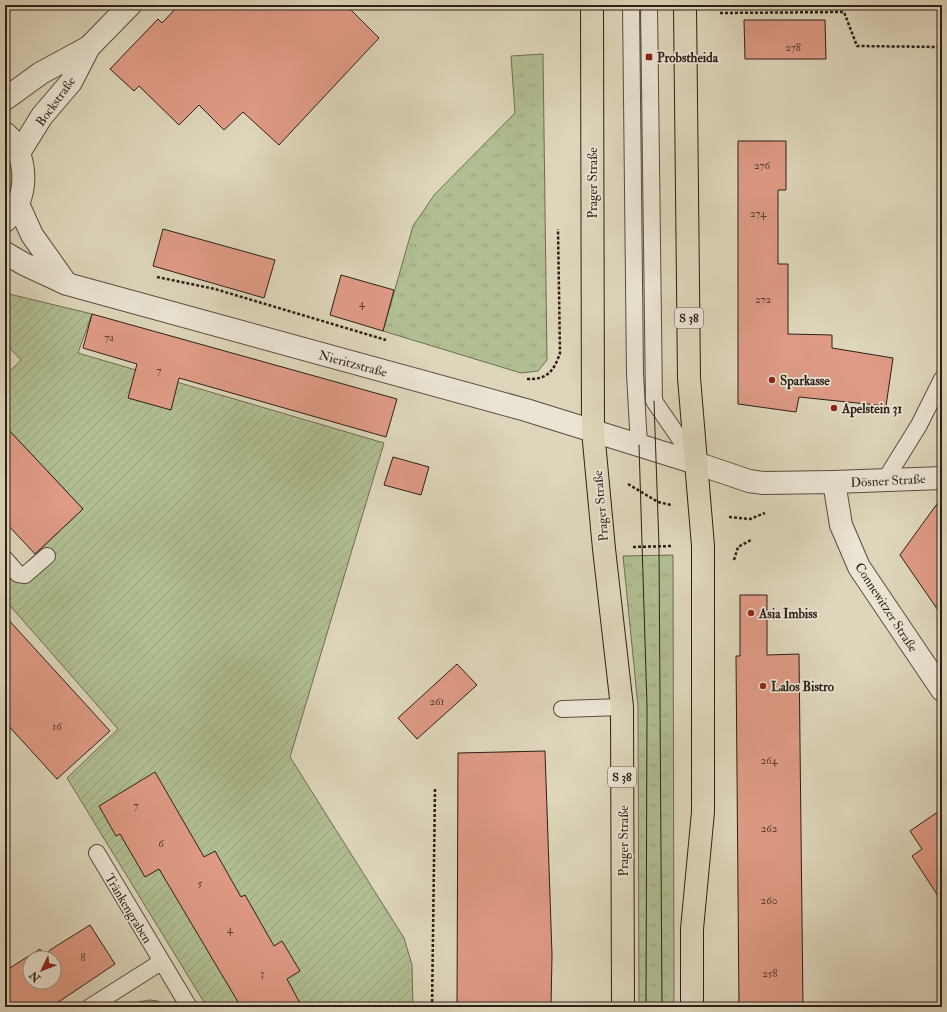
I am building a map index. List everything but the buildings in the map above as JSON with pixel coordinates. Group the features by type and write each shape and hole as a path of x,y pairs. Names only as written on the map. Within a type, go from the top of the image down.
{"main road":[{"name":"Prager Straße","path":"592,5 593,431 604,549 622,707 623,1007"},
{"name":"S 38","path":"685,5 689,378 703,546 703,812 692,929 692,1007"}],"street":[{"name":"Bockstraße","path":"19,153 42,116 71,82 89,47 130,5"},
{"name":"Bockstraße","path":"5,99 41,73 89,47"},
{"path":"5,132 19,153 24,170 23,187 18,204 5,221"},
{"path":"18,204 32,235 67,284"},
{"name":"Nieritzstraße","path":"5,253 24,264 67,284 526,410 639,445"},
{"path":"639,445 749,481 764,483 834,482"},
{"name":"Dösner Straße","path":"834,482 885,480 940,475"},
{"name":"Connewitzer Straße","path":"834,482 841,525 859,567 942,690"}],"lane":[{"path":"631,5 635,374 639,445"},
{"path":"649,5 654,401 696,463"},
{"path":"885,480 919,425 942,379"},
{"path":"5,559 18,574 25,575 47,556"},
{"path":"562,709 622,707"},
{"name":"Tränkengraben","path":"97,853 189,1007"},
{"path":"90,1007 161,962"}],"path":[{"path":"720,13 844,12 857,46 942,47"},
{"path":"520,379 539,380 550,372 560,353 558,229"},
{"path":"153,276 215,289 388,340"},
{"path":"597,462 652,499 700,513 750,519"},
{"path":"631,547 672,546"},
{"path":"432,1007 435,789"}],"green space":[{"path":"543,54 547,360 538,371 521,373 383,331 413,226 435,194 515,113 511,56"},
{"path":"5,293 92,314 78,353 384,443 290,757 404,938 412,965 413,1007 207,1007 67,778 118,729 5,600 5,583 83,509 5,426 5,376 21,360 5,343"},
{"path":"673,555 674,1007 639,1007 638,706 623,556"},
{"path":"149,1000 158,1001 168,1007 130,1007 138,1002"}],"tram line":[{"path":"654,401 659,546 662,1007"},
{"path":"639,445 647,706 646,1007"}],"place":[{"name":"Probstheida","path":"649,57"},
{"name":"Sparkasse","path":"772,380"},
{"name":"Apelstein 31","path":"834,408"},
{"name":"Asia Imbiss","path":"751,613"},
{"name":"Lalos Bistro","path":"763,686"}]}
